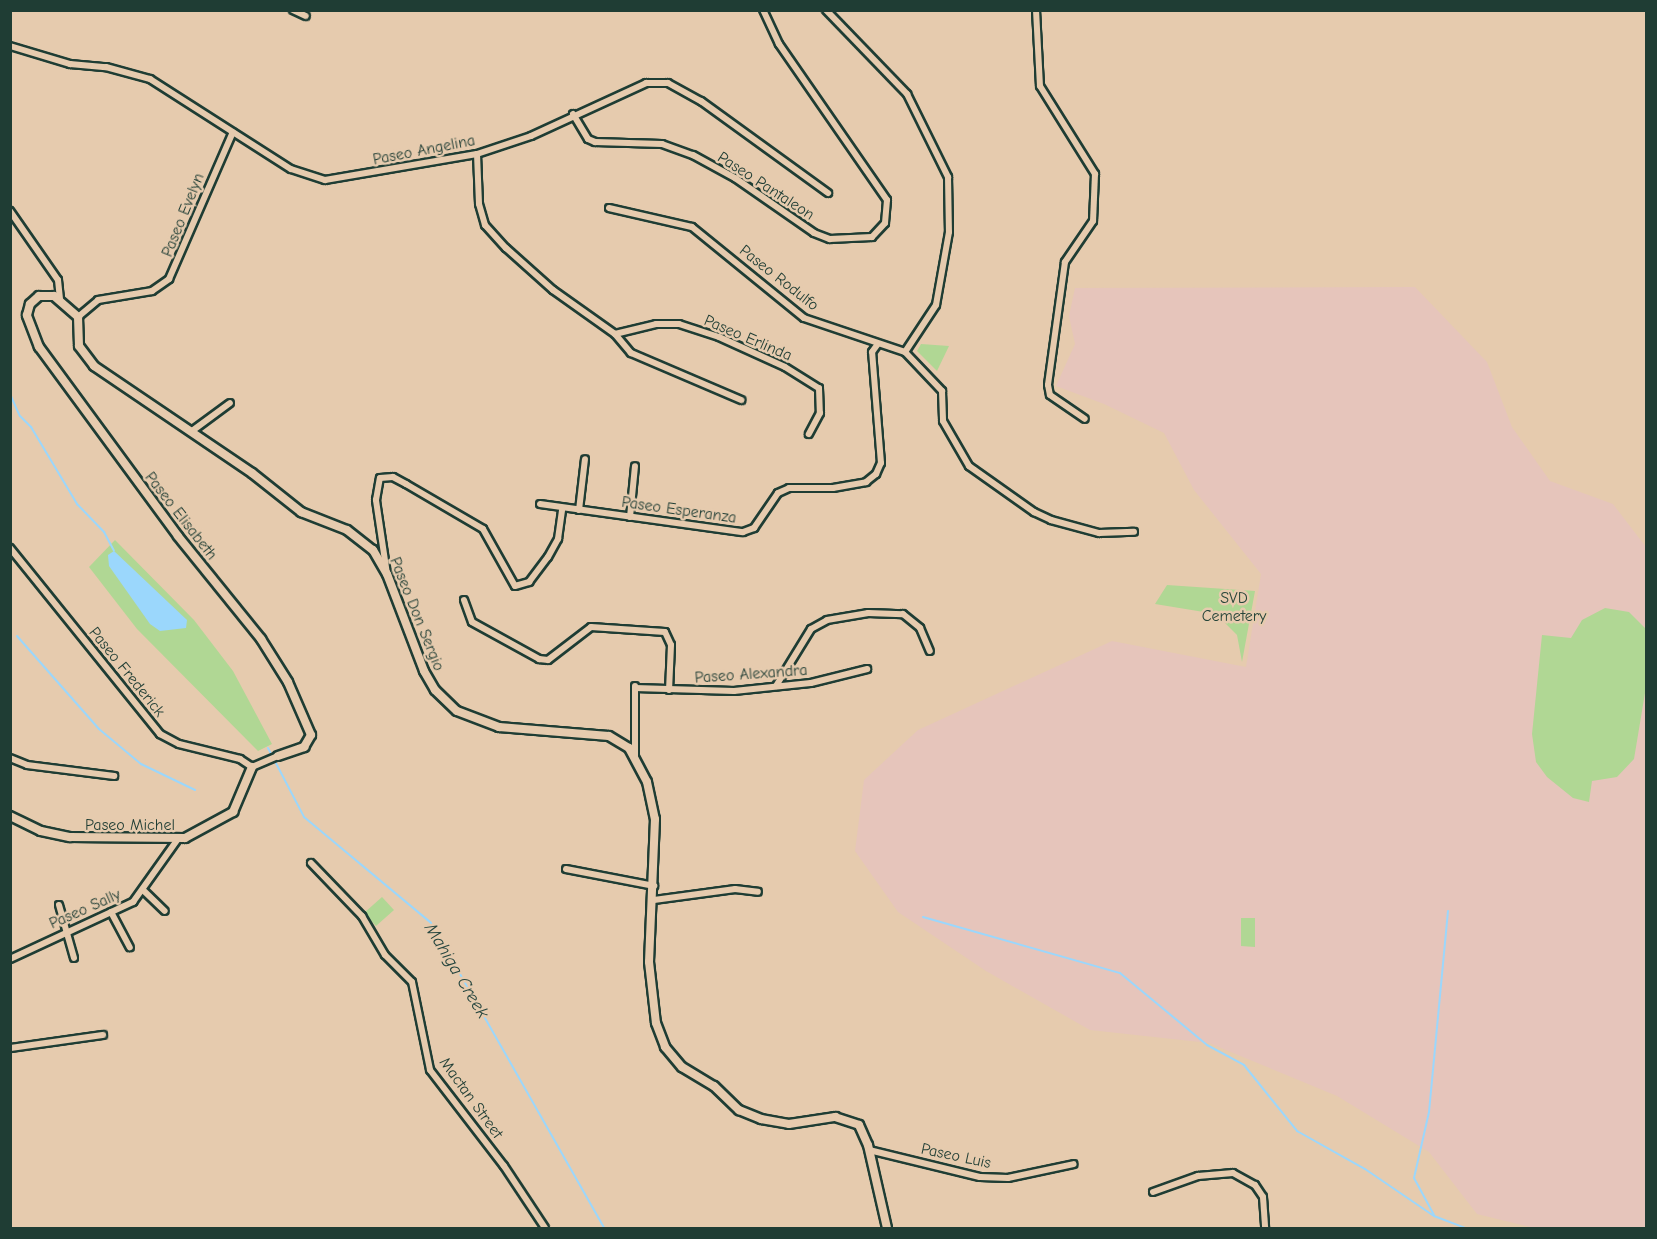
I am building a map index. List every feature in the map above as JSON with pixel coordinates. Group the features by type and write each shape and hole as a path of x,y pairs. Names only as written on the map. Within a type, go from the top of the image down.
{"street":[{"path":"293,10 306,16"},
{"name":"Paseo Pantaleon","path":"573,114 588,140 662,144 693,155 735,178 814,233 830,239 872,237 885,223 887,200 779,44 763,10"},
{"path":"826,10 907,94 948,177 949,232 936,306 905,352 942,391 944,421 969,466 1051,520 1099,533 1134,532"},
{"path":"1036,10 1040,86 1095,174 1093,221 1065,262 1048,385 1050,395 1085,419"},
{"name":"Paseo Angelina","path":"10,46 70,64 106,67 142,76 291,169 325,180 477,154 531,136 573,114 646,83 668,83 701,101 828,193"},
{"name":"Paseo Evelyn","path":"78,316 98,300 152,291 169,279 233,132"},
{"path":"477,154 478,204 485,225 553,290 615,334 632,353 648,362 741,400"},
{"name":"Paseo Rodulfo","path":"609,208 692,227 804,318 877,345 884,342 905,352"},
{"path":"10,211 58,280 60,300 78,316"},
{"name":"Paseo Elisabeth","path":"60,300 45,295 30,304 27,315 34,338 178,536 261,639 297,699 311,731 310,740 304,747 252,767"},
{"name":"Paseo Don Sergio","path":"78,316 78,340 88,360 192,431 301,512 340,526 364,541 387,574 424,671 435,690 457,711 499,727 609,736 624,743 636,757"},
{"name":"Paseo Erlinda","path":"615,334 656,324 679,324 719,337 785,367 819,388 820,413 809,434"},
{"name":"Paseo Esperanza","path":"540,504 562,509 743,532 754,528 778,493 789,488 833,488 866,482 876,474 881,463 872,352 877,345"},
{"path":"192,431 230,403"},
{"path":"579,510 585,459"},
{"path":"630,517 635,466"},
{"path":"387,574 376,500 380,478 393,477 483,529 515,586 529,582 548,557 558,539 562,509"},
{"name":"Paseo Frederick","path":"10,548 160,734 178,744 240,759 252,767"},
{"path":"464,600 472,622 539,659 548,660 591,627 664,633 671,645 669,690"},
{"path":"776,686 811,629 827,620 868,613 903,614 920,628 930,651"},
{"name":"Paseo Alexandra","path":"636,757 635,687 710,692 812,683 867,669"},
{"path":"636,757 654,812 655,886 649,962 656,1023 665,1047 682,1067 714,1086 739,1110 789,1124 846,1118 859,1125 869,1150 886,1228"},
{"path":"10,758 27,765 114,776"},
{"name":"Paseo Michel","path":"10,816 41,831 70,837 178,839 192,836 233,812 252,767"},
{"name":"Paseo Sally","path":"10,959 133,902 178,839"},
{"name":"Mactan Street","path":"311,863 362,916 377,945 412,982 430,1070 504,1166 545,1228"},
{"path":"566,869 655,886"},
{"path":"654,900 735,889 758,892"},
{"path":"142,891 165,911"},
{"path":"59,905 74,958"},
{"path":"111,912 130,947"},
{"path":"10,1048 103,1035"},
{"name":"Paseo Luis","path":"869,1150 980,1177 1015,1177 1074,1164"},
{"path":"1153,1192 1198,1176 1233,1173 1255,1185 1263,1197 1265,1228"}],"shaded area":[{"path":"1415,287 1487,362 1512,427 1550,481 1613,504 1646,547 1646,1228 1534,1228 1477,1214 1429,1152 1337,1096 1209,1043 1090,1030 986,971 898,912 855,851 864,780 918,730 1112,641 1246,667 1261,574 1194,490 1164,433 1104,404 1056,386 1075,344 1069,316 1075,288"}],"green space":[{"path":"921,344 949,346 937,371 917,351"},
{"path":"115,540 194,620 233,671 272,744 258,751 137,629 89,567"},
{"name":"SVD Cemetery","path":"1167,585 1255,591 1242,662 1237,635 1216,614 1155,604"},
{"path":"1605,608 1629,612 1646,629 1646,687 1634,759 1617,777 1592,781 1589,802 1573,798 1547,777 1536,762 1532,734 1542,635 1571,638 1582,620"},
{"path":"382,897 394,910 376,926 364,913"},
{"path":"1241,918 1255,918 1255,947 1241,946"}],"water":[{"path":"114,551 187,620 186,628 160,631 150,624 109,566 108,555"}],"waterway":[{"path":"10,394 20,416 31,427 77,504 104,532 114,551"},
{"path":"17,636 99,729 141,764 195,790"},
{"name":"Mahiga Creek","path":"268,748 304,817 431,923 604,1228"},
{"path":"1434,1215 1414,1178 1429,1112 1448,911"},
{"path":"923,917 1120,973 1207,1045 1244,1065 1297,1131 1365,1169 1434,1216 1466,1228"}]}
